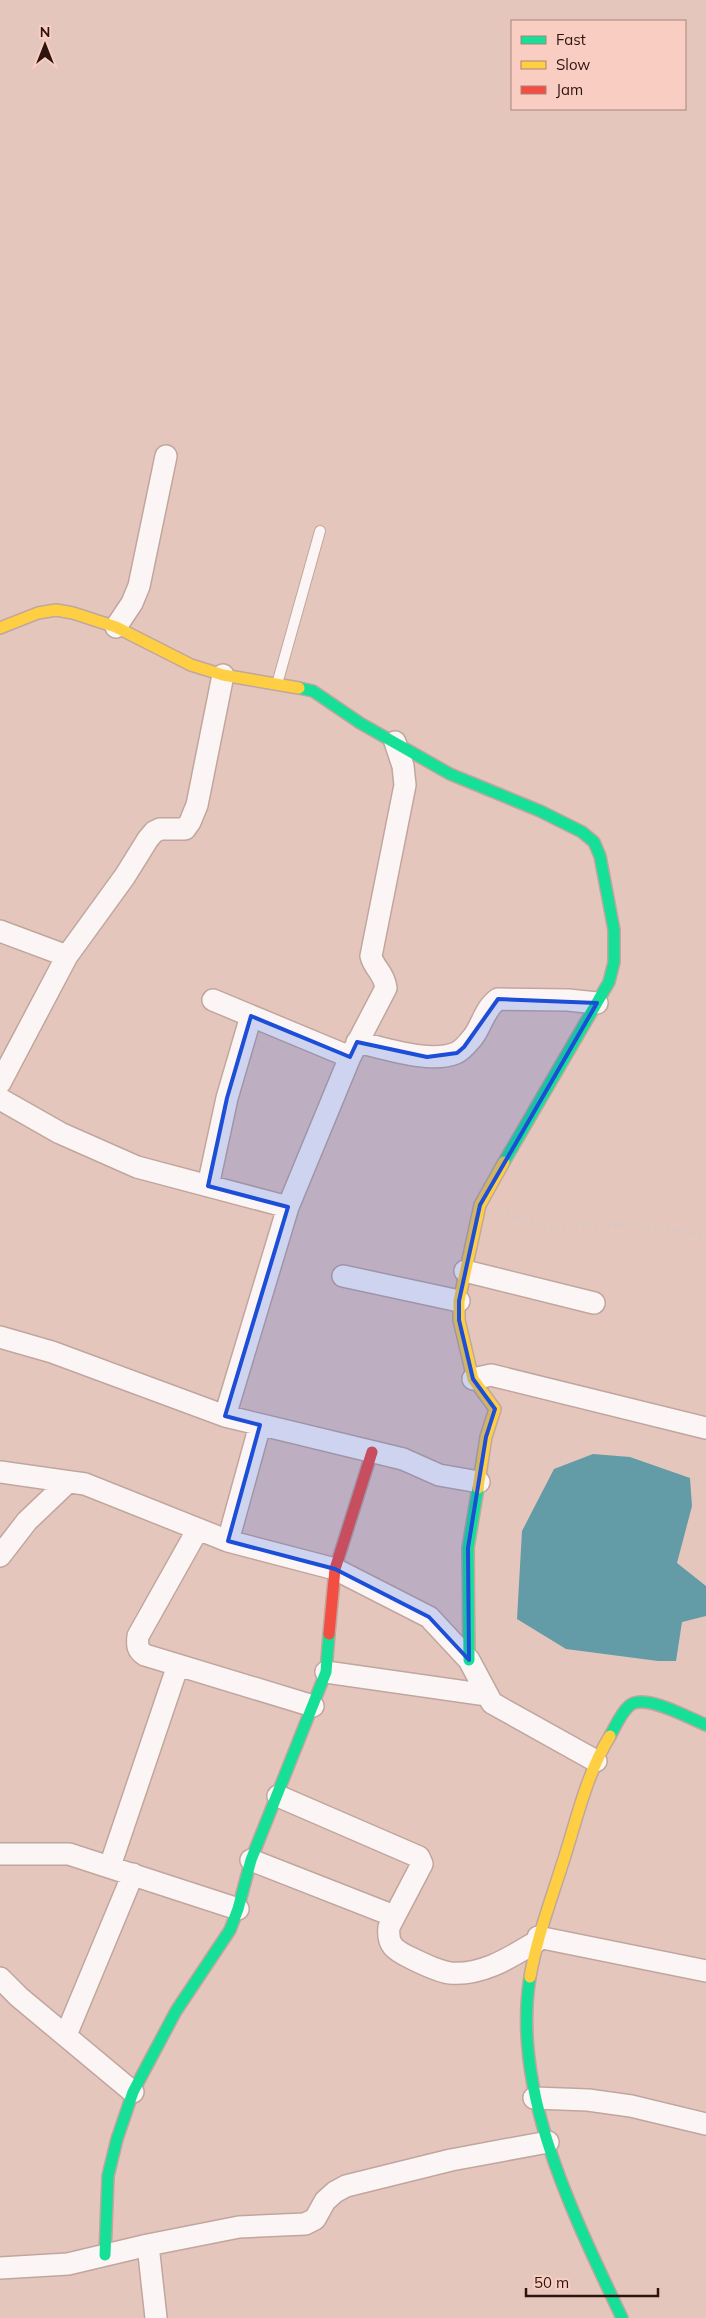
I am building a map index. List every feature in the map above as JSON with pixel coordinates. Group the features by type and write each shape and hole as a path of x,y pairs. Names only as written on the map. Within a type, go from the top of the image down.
{"street":[{"path":"116,627 132,603 139,586 166,456"},
{"path":"0,628 38,613 56,610 73,613 116,627 191,665 223,675 313,691 360,723 450,774 540,811 582,832 594,842 600,856 614,930 614,962 609,982 510,1150 480,1205 459,1301 459,1320 473,1379 495,1409 486,1437 468,1548 469,1660"},
{"path":"0,1082 67,956 125,876 154,832 160,829 184,829 188,826 197,805 223,675"},
{"path":"225,1416 288,1207 354,1050 386,988 385,978 373,964 371,956 405,784 403,766 395,742"},
{"path":"0,932 67,956"},
{"path":"213,1000 251,1016 354,1050 428,1057 442,1057 457,1053 464,1048 474,1036 492,1004 498,999 568,1000 597,1003"},
{"path":"208,1186 226,1098 251,1016"},
{"path":"0,1099 60,1133 137,1167 288,1207"},
{"path":"466,1271 594,1303"},
{"path":"344,1276 459,1301"},
{"path":"0,1338 52,1352 225,1416 403,1459 439,1475 479,1482"},
{"path":"473,1379 491,1375 706,1428"},
{"path":"228,1542 260,1425"},
{"path":"105,2256 108,2176 117,2139 133,2092 176,2011 230,1930 238,1909 251,1860 326,1672 335,1569 372,1452"},
{"path":"0,1472 85,1484 228,1542 335,1569 429,1618 469,1660 487,1695 500,1709 596,1761"},
{"path":"0,1556 27,1521 68,1482"},
{"path":"198,1529 138,1636 137,1645 139,1651 145,1655 178,1666 313,1706"},
{"path":"110,1866 178,1666"},
{"path":"326,1672 487,1695"},
{"path":"622,2318 586,2242 548,2142 534,2098 528,2034 529,1985 537,1939 596,1761 628,1706 637,1701 650,1702 705,1723"},
{"path":"278,1796 419,1856 422,1864 394,1916 389,1927 388,1938 392,1946 429,1966 449,1973 483,1969 506,1960 537,1939 706,1971"},
{"path":"0,1854 69,1854 238,1909"},
{"path":"251,1860 394,1916"},
{"path":"66,2035 133,1874"},
{"path":"0,1978 19,1997 133,2092"},
{"path":"534,2098 588,2100 631,2106 706,2124"},
{"path":"0,2268 68,2264 148,2245 239,2227 305,2224 315,2219 325,2201 335,2192 346,2186 451,2160 548,2142"},
{"path":"148,2245 156,2318"}],"lane":[{"path":"277,684 320,531"}],"path":[{"path":"480,1205 548,1227 632,1225 706,1235"}],"highlighted area":[{"path":"498,999 597,1003 480,1205 459,1301 459,1320 473,1379 495,1409 486,1437 468,1548 469,1660 429,1617 335,1569 228,1541 260,1425 225,1416 288,1207 208,1186 227,1098 251,1016 350,1057 357,1042 427,1057 457,1053 464,1047"}],"water":[{"path":"593,1454 630,1457 690,1478 692,1506 677,1563 706,1586 706,1616 682,1622 676,1661 658,1661 566,1649 517,1619 522,1531 554,1469"}],"traffic: fast":[{"path":"299,688 313,691 360,723 450,774 540,811 582,832 594,842 600,856 614,930 614,962 609,982 504,1162"},
{"path":"469,1660 468,1548 478,1488"},
{"path":"105,2255 108,2176 117,2139 133,2092 176,2011 230,1930 238,1909 251,1860 326,1672 329,1634"},
{"path":"610,1736 623,1712 629,1706 636,1703 655,1704 706,1725"},
{"path":"530,1977 527,2020 530,2064 538,2109 567,2196 622,2318"}],"traffic: slow":[{"path":"0,628 38,613 56,610 73,613 116,627 191,665 223,675 299,688"},
{"path":"478,1488 486,1437 495,1409 473,1379 459,1320 459,1301 480,1205 504,1162"},
{"path":"530,1977 540,1933 583,1798 594,1766 610,1736"}],"traffic: jam":[{"path":"329,1634 335,1569 372,1452"}]}
